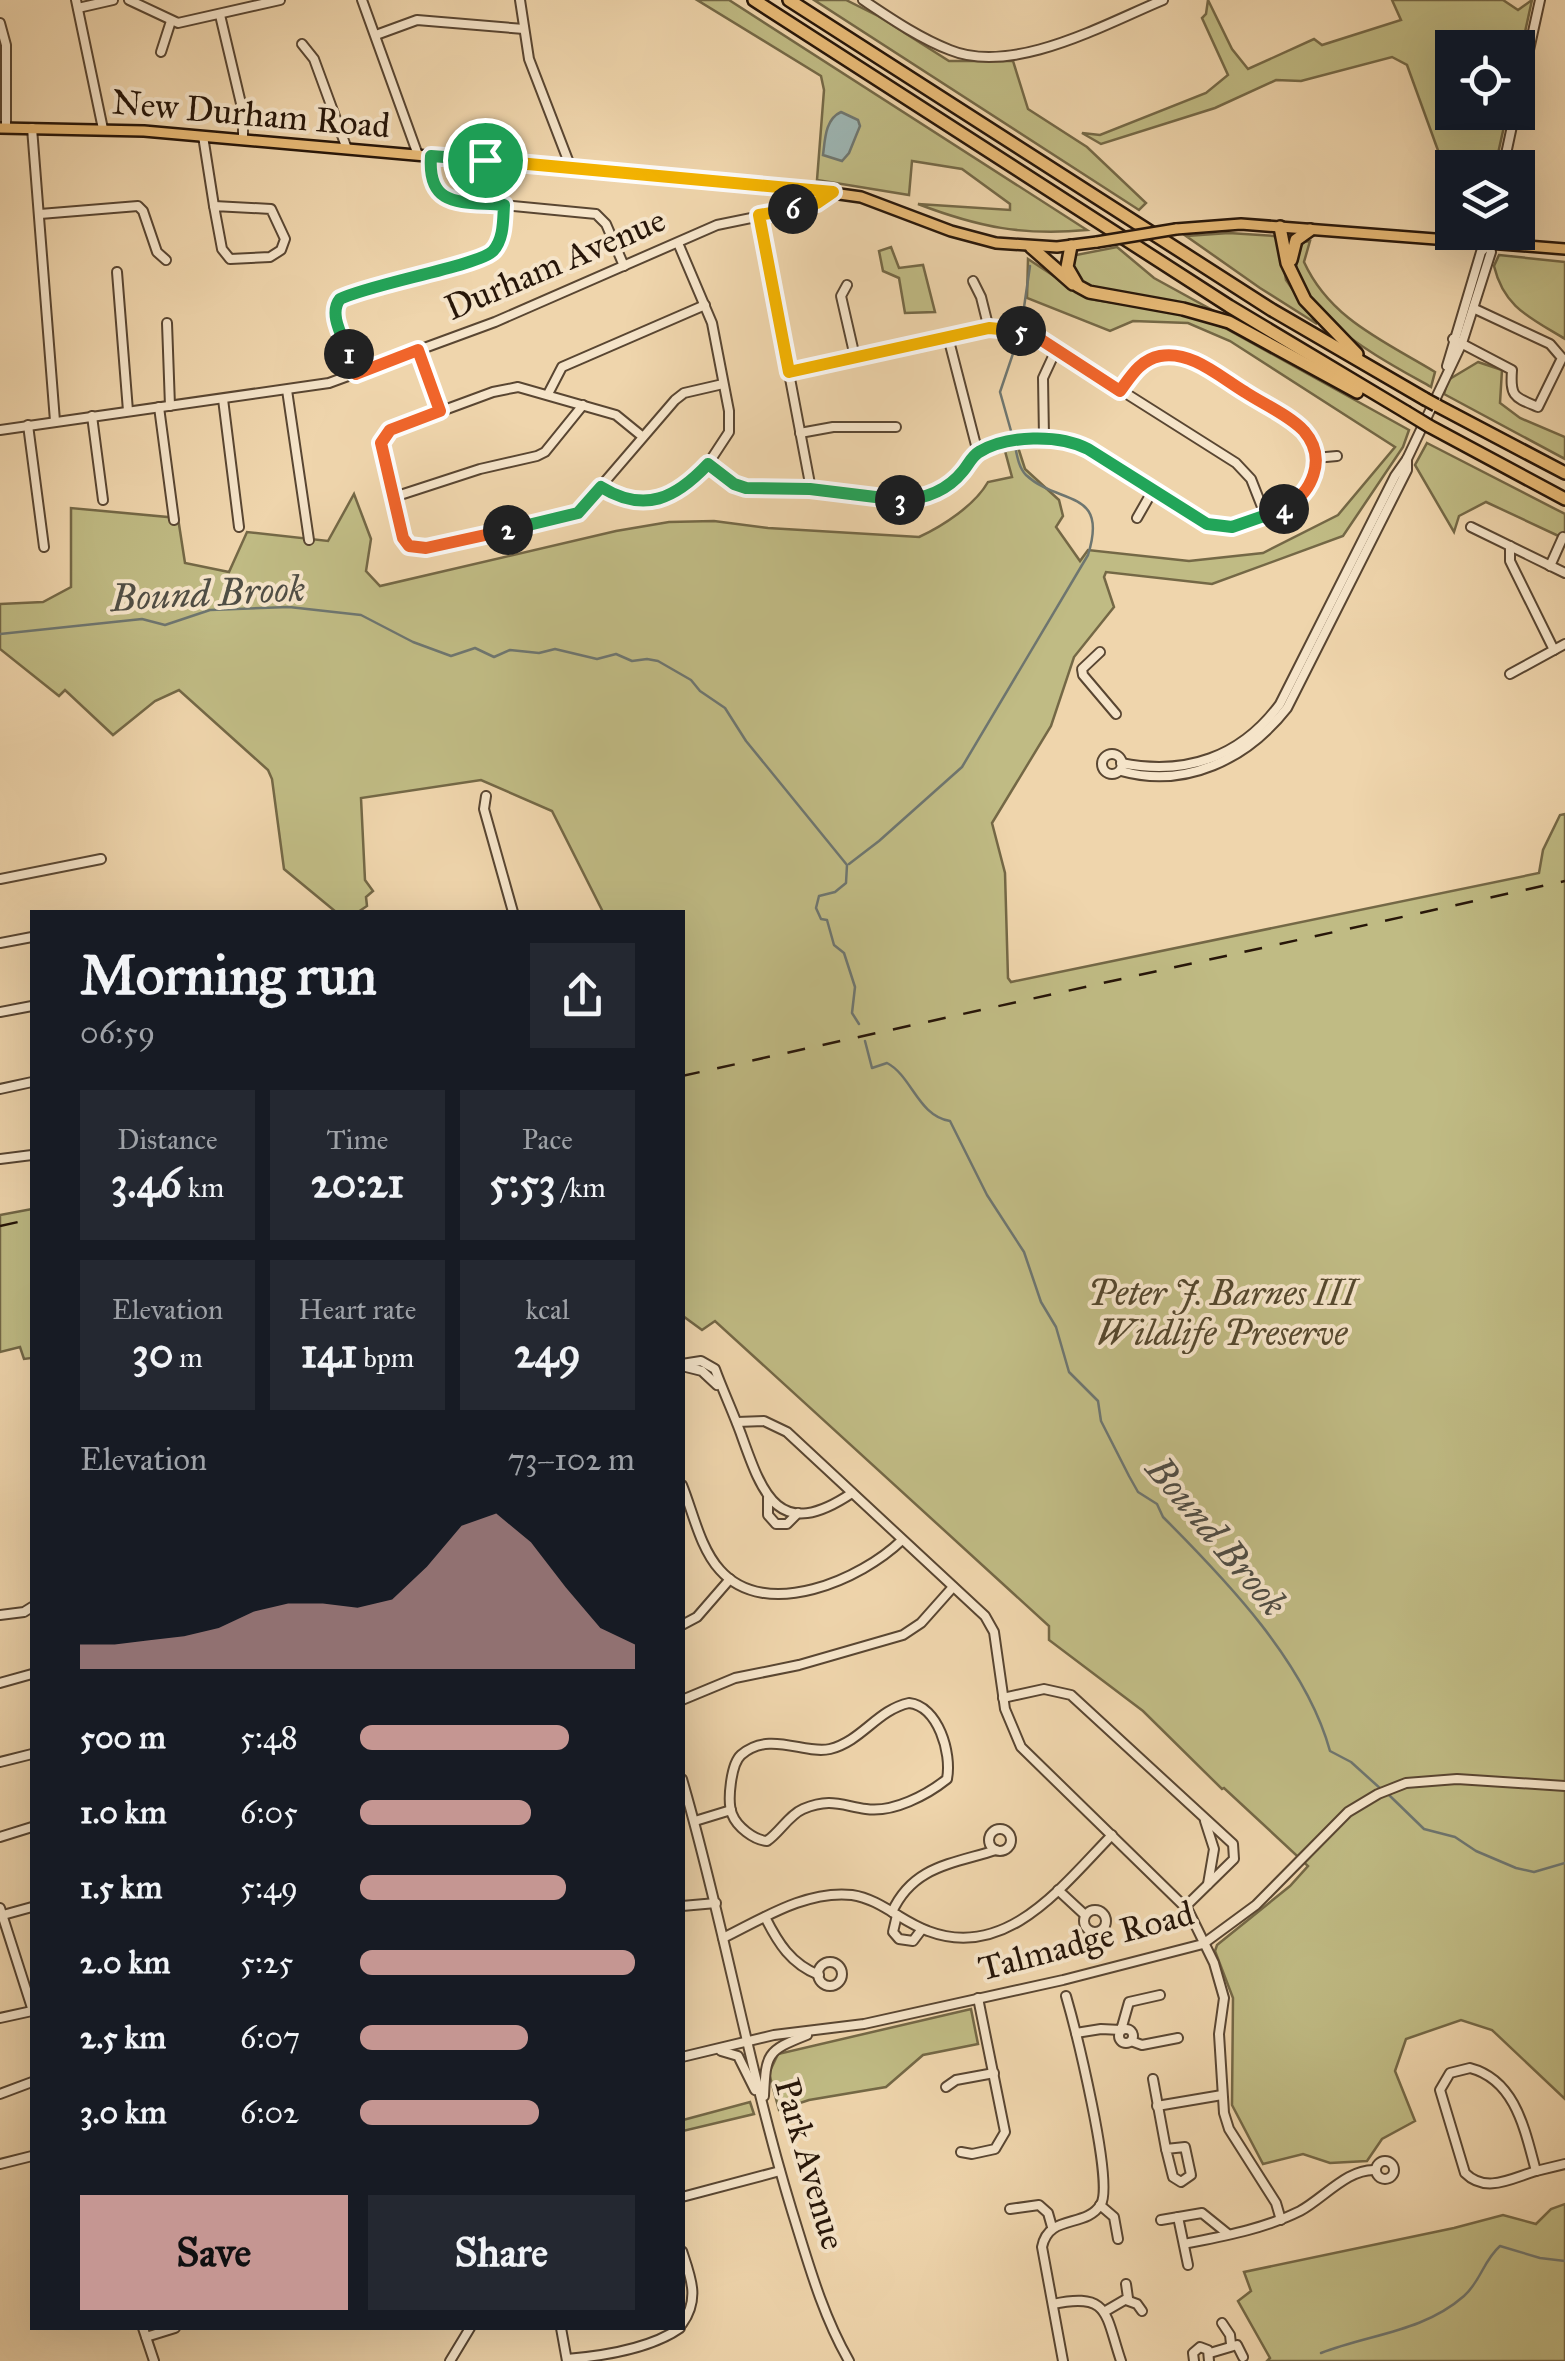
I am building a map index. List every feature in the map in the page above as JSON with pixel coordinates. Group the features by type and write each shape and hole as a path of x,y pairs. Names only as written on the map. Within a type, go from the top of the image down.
{"highway":[{"path":"754,0 1196,286 1401,410 1565,499"},
{"path":"789,0 1211,272 1379,374 1565,473"},
{"path":"1280,227 1291,275 1318,318 1379,374"},
{"path":"1291,275 1293,246 1310,230"},
{"path":"1070,246 1067,268 1078,286"},
{"path":"1031,247 1065,280 1078,286 1108,297 1183,309 1228,322 1387,408 1401,410"}],"main road":[{"name":"New Durham Road","path":"3,128 103,129 202,136 833,192 883,204 982,240 1031,247 1070,246 1226,224 1435,236"},
{"name":"New Durham Road","path":"1535,245 1565,249"}],"street":[{"path":"103,129 77,4 114,0"},
{"path":"129,0 171,22 280,0"},
{"path":"362,0 418,155"},
{"path":"520,0 529,58 571,168"},
{"path":"863,0 952,52 991,56 1043,48 1163,0"},
{"path":"1533,30 1540,0"},
{"path":"220,15 242,112 243,140"},
{"path":"376,34 416,20 524,29"},
{"path":"161,52 171,22"},
{"path":"0,24 6,44 3,128"},
{"path":"302,44 314,60 347,148"},
{"path":"32,128 55,421"},
{"path":"202,136 214,206 222,249 230,260 270,257 281,250 285,238 271,209 214,206"},
{"path":"431,156 430,168 440,195 450,200 596,214 606,224 624,266"},
{"name":"Durham Avenue","path":"0,430 325,384 512,315 726,222 810,206 833,192"},
{"path":"356,374 335,316 336,303 390,281 484,258 500,238 504,205"},
{"path":"40,214 138,206 157,252 166,260"},
{"path":"759,215 810,489"},
{"path":"601,487 631,502 679,491 708,464 728,432 730,422 712,323 678,242"},
{"path":"1458,341 1482,250"},
{"path":"1284,706 1395,476 1407,459 1475,310 1491,250"},
{"path":"117,272 128,411"},
{"path":"973,281 982,298 989,328"},
{"path":"846,285 841,296 855,356"},
{"path":"548,394 562,367 705,304"},
{"path":"1458,341 1512,370 1511,388 1516,398 1538,407 1562,358 1550,344 1475,310"},
{"path":"166,323 170,406"},
{"path":"789,372 989,328 1023,332 1244,470 1266,517"},
{"path":"948,337 978,452"},
{"path":"418,350 440,411"},
{"path":"1044,437 1043,378 1056,350"},
{"path":"708,464 734,484 746,488 810,489 903,501 921,498 953,481 978,452 1044,437 1080,445 1214,526 1232,527 1266,517 1304,495 1314,474 1316,458 1301,428 1192,359 1168,355 1148,360 1120,391"},
{"path":"643,437 616,415 527,388 507,388 390,430 381,443 403,538 416,548 578,513 684,392 723,384"},
{"path":"287,390 309,540"},
{"path":"222,398 239,527"},
{"path":"394,497 546,452 583,405"},
{"path":"159,408 174,520"},
{"path":"92,416 103,500"},
{"path":"28,425 44,546"},
{"path":"800,433 832,426 896,427"},
{"path":"1316,458 1337,456"},
{"path":"1121,767 1174,768 1214,759 1255,734 1284,706 1407,470 1407,459"},
{"path":"1137,518 1153,490"},
{"path":"1471,527 1565,574"},
{"path":"1550,566 1562,537"},
{"path":"1510,546 1510,561 1554,650"},
{"path":"1510,674 1565,644"},
{"path":"1100,652 1082,668 1082,675 1116,714"},
{"path":"486,796 484,809 513,910"},
{"path":"0,879 101,859"},
{"path":"0,943 30,937"},
{"path":"0,1012 30,1006"},
{"path":"0,1089 30,1082"},
{"path":"0,1160 30,1155"},
{"path":"685,1366 706,1373 725,1396 759,1485 768,1498 798,1513 831,1506 852,1493"},
{"path":"736,1422 764,1420 775,1424 992,1624 1003,1698 1021,1748 1185,1907 1214,1962 1224,1998 1219,2034 1222,2095 1229,2129 1282,2220"},
{"path":"685,1493 708,1554 730,1579 761,1594 787,1595 867,1569 902,1540"},
{"path":"768,1498 768,1515 776,1524 787,1524 798,1513"},
{"path":"685,1624 697,1617 730,1579"},
{"path":"685,1699 735,1678 799,1665 903,1635 953,1588"},
{"path":"0,1615 30,1608"},
{"path":"0,1683 30,1675"},
{"path":"1003,1698 1044,1689 1071,1696 1233,1844 1234,1859 1185,1907"},
{"path":"909,1703 926,1710 940,1734 949,1768 947,1778 909,1802 869,1810 842,1802 814,1806 798,1811 771,1839 762,1842 742,1827 731,1810 737,1759 756,1748 787,1742 830,1749 849,1743 889,1710 909,1703"},
{"path":"0,1762 30,1754"},
{"name":"Talmadge Road","path":"748,2042 864,2024 1203,1944 1256,1905 1358,1805 1390,1788 1438,1779 1565,1786"},
{"path":"685,1789 748,2042"},
{"path":"695,1821 731,1810"},
{"path":"1203,1816 1214,1849 1208,1885"},
{"path":"0,1837 30,1828"},
{"path":"723,1938 797,1903 838,1895 854,1896 922,1929 958,1938 989,1935 1018,1924 1112,1835"},
{"path":"922,1929 913,1941 899,1939 893,1932 895,1914 911,1881 924,1873 996,1850"},
{"path":"1058,1890 1085,1916"},
{"path":"685,1906 716,1903"},
{"path":"28,1980 4,1934 1,1912 30,1907"},
{"path":"765,1917 789,1956 819,1975"},
{"path":"1121,2030 1129,2002 1160,1995"},
{"path":"1063,2361 1042,2247 1044,2235 1052,2228 1087,2216 1100,2205 1105,2192 1066,1996"},
{"path":"961,2152 989,2151 1004,2136 978,1998"},
{"path":"0,2018 30,2010"},
{"path":"763,2106 769,2054 777,2046 817,2030"},
{"path":"1076,2033 1130,2030 1131,2040 1142,2044 1178,2038"},
{"name":"Park Avenue","path":"685,2056 748,2042 780,2171 822,2307 849,2361"},
{"path":"711,2050 738,2056 763,2106"},
{"path":"1536,2171 1519,2112 1509,2097 1476,2069 1455,2069 1445,2077 1440,2097 1462,2167 1470,2178 1480,2184 1495,2184 1565,2164"},
{"path":"946,2088 956,2080 994,2073"},
{"path":"1153,2079 1166,2149 1172,2177 1186,2181 1191,2175 1187,2148 1166,2149"},
{"path":"0,2094 30,2083"},
{"path":"1158,2106 1222,2095"},
{"path":"0,2164 30,2156"},
{"path":"1184,2244 1282,2220 1359,2171 1376,2170"},
{"path":"685,2196 780,2171"},
{"path":"1010,2209 1039,2205 1048,2214 1052,2228"},
{"path":"1100,2205 1114,2217 1118,2240"},
{"path":"1161,2220 1202,2213 1228,2234"},
{"path":"1178,2217 1188,2265"},
{"path":"685,2261 694,2290 692,2308 685,2319"},
{"path":"1104,2312 1126,2300 1126,2284"},
{"path":"1052,2304 1079,2300 1096,2303 1104,2312 1121,2361"},
{"path":"1126,2300 1142,2311"},
{"path":"1222,2323 1231,2344"},
{"path":"450,2361 469,2330"},
{"path":"561,2330 567,2360 606,2354 675,2330"},
{"path":"145,2332 154,2361"},
{"path":"1194,2361 1197,2348 1203,2348 1210,2357 1231,2344 1237,2345 1243,2357"}],"green space":[{"path":"697,0 729,0 1087,230 1042,232 1001,228 918,204 1010,210 1010,204 962,169 912,161 909,195 817,180 824,90 821,76"},
{"path":"814,0 846,0 949,61 1013,61 1028,109 1087,147 1146,203 1139,210"},
{"path":"1208,0 1232,49 1248,69 1314,39 1322,45 1401,20 1392,0 1503,0 1518,10 1532,0 1525,30 1435,30 1435,130 1503,130 1499,150 1438,150 1407,65 1392,57 1301,81 1276,80 1215,108 1101,144 1082,133 1100,135 1206,93 1228,75 1202,18"},
{"path":"1186,236 1274,236 1279,240 1286,280 1317,324"},
{"path":"1310,241 1304,262 1328,299 1360,327 1435,372 1431,387 1363,347 1317,308 1302,287 1296,265 1303,242"},
{"path":"891,247 899,268 923,265 935,312 905,313 899,278 883,271 879,251"},
{"path":"1117,247 1154,278 1213,313 1125,299 1082,284 1075,275 1071,256"},
{"path":"1499,255 1565,262 1565,339 1512,302 1494,266"},
{"name":"Peter J. Barnes III Wildlife Preserve","path":"1028,259 1089,299 1183,313 1225,328 1409,430 1403,447 1343,536 1212,584 1106,572 1104,577 1114,607 1074,657 1051,726 992,823 1005,873 1011,982 1539,873 1543,850 1560,815 1565,814 1565,2099 1492,2030 1461,2020 1406,2039 1395,2071 1415,2121 1382,2139 1367,2161 1330,2163 1303,2154 1263,2164 1232,2105 1233,1998 1215,1951 1217,1945 1290,1886 1308,1866 1143,1711 1049,1640 1049,1626 715,1321 702,1330 685,1317 685,910 602,910 552,811 481,780 361,798 365,880 373,891 361,910 334,910 284,869 268,770 179,690 155,701 113,735 65,690 59,696 0,649 0,604 43,602 71,587 71,508 178,518 185,563 229,572 247,532 328,541 354,494 371,539 366,571 380,586 669,522 714,521 919,537 958,514 988,482 1012,477 1005,451 1018,447 1025,469 1059,500 1063,516 1056,527 1080,561 1088,550 1189,561 1263,553 1338,515 1395,447 1230,341 1188,323 1133,321 1110,331 1027,298"},
{"path":"1478,362 1502,370 1500,403 1520,418 1565,437 1565,459 1444,394 1448,380"},
{"path":"1427,443 1565,514 1565,539 1486,502 1459,516 1454,532 1415,465"},
{"path":"30,1209 30,1358 24,1359 20,1347 0,1352 0,1215"},
{"path":"971,2009 978,2044 923,2055 886,2087 809,2100 779,2110 769,2073 778,2054"},
{"path":"750,2102 754,2114 685,2131 685,2119"},
{"path":"1565,2204 1565,2361 1267,2361 1270,2358 1238,2301 1251,2291 1244,2272 1503,2215 1536,2224 1551,2209"}],"water":[{"path":"841,112 858,120 860,126 842,161 823,155 829,125"}],"waterway":[{"path":"1021,328 1030,266"},
{"path":"1013,438 1000,392 1019,336"},
{"path":"849,864 962,767 1088,555 1093,534 1086,508 1026,475 1015,446"},
{"name":"Bound Brook","path":"0,634 142,619 165,625 210,610 289,607 361,615 413,642 451,656 475,648 494,657 510,650 539,653 555,649 597,659 616,654 632,661 658,661 691,680 725,708 746,741 847,865 846,883 835,892 819,896 816,908 821,919 827,920 834,945 844,953 855,987 852,1013 859,1024"},
{"name":"Bound Brook","path":"865,1041 872,1068 887,1063 896,1069 930,1112 950,1121 987,1195 1024,1252 1041,1302 1056,1327 1069,1372 1098,1401 1101,1421 1138,1492 1157,1504 1163,1517 1261,1625 1303,1686 1330,1751 1351,1762 1382,1790"},
{"name":"Bound Brook","path":"1389,1795 1424,1829 1455,1837 1516,1868 1534,1872 1565,1863"},
{"path":"1321,2353 1414,2325 1448,2308 1470,2290 1500,2246 1565,2261"}],"railway":[{"path":"685,1075 1565,881"},
{"path":"0,1226 30,1219"}],"route":[{"path":"431,156 485,160 833,192 810,206 759,215 789,372 998,328 1040,339 1120,391 1148,360 1181,356 1192,359 1301,428 1316,458 1312,482 1304,495 1286,508 1251,522 1221,527 1207,524 1080,445 1044,437 978,452 953,481 921,498 903,501 810,489 746,488 734,484 708,464 679,491 646,501 631,502 601,487 586,506 567,518 426,548 409,546 403,538 380,447 390,430 440,411 418,350 356,374 334,308 346,296 479,260 492,252 500,238 504,205 444,198 435,188 430,168 431,156"}]}
